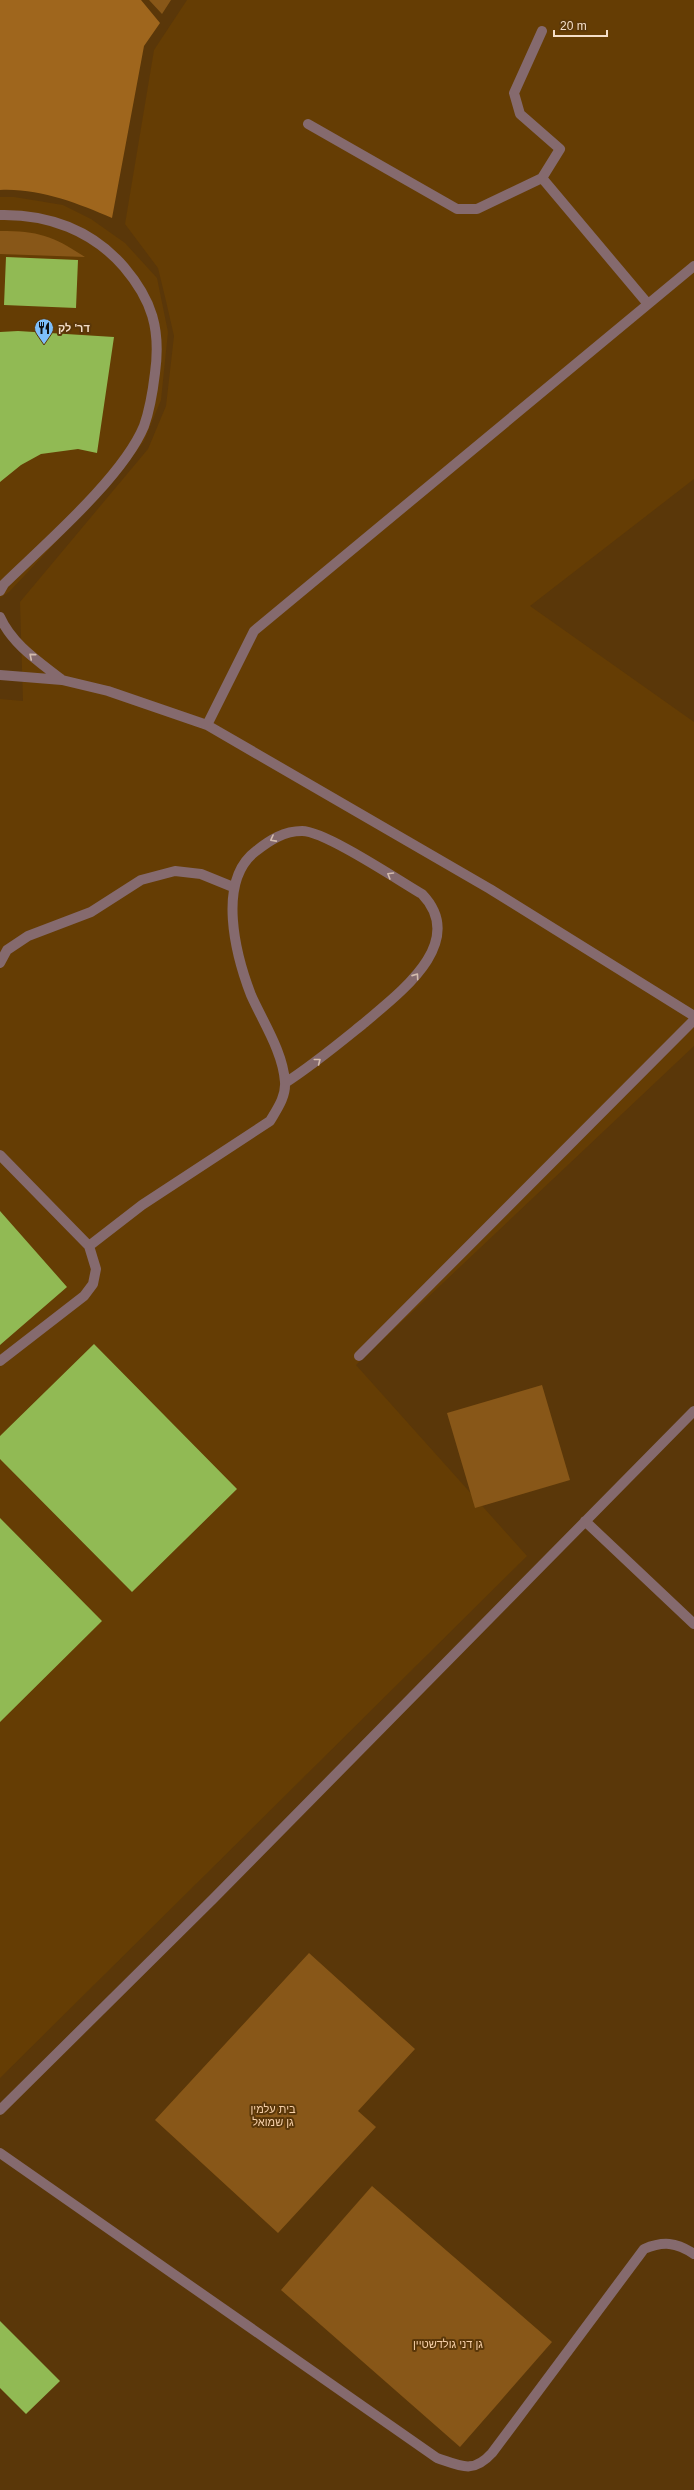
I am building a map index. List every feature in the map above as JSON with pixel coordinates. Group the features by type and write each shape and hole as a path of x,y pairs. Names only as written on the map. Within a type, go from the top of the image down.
{"street":[{"path":"308,124 457,209 477,209 542,178 560,149 520,114 514,93 542,31"},
{"path":"542,178 648,304"},
{"path":"0,215 43,218 72,227 97,242 116,258 136,281 152,310 157,334 152,393 144,426 134,444 102,485 4,584 0,591"},
{"path":"207,725 254,632 694,266"},
{"path":"0,617 15,641 29,655 62,680"},
{"path":"0,674 62,680 147,703 207,725 490,889 694,1016"},
{"path":"89,1246 142,1205 270,1121 281,1104 285,1083 280,1061 251,993 238,948 232,914 233,887 241,868 253,853 269,841 284,834 303,831 317,833 333,841 422,894 433,906 437,920 438,934 430,956 412,982 315,1063 285,1083"},
{"path":"0,963 7,950 28,936 91,912 141,880 175,871 201,874 233,887"},
{"path":"359,1356 694,1020"},
{"path":"0,1155 89,1246 96,1269 93,1284 84,1296 0,1361"},
{"path":"0,2110 213,1899 694,1411"},
{"path":"585,1522 694,1624"},
{"path":"0,2153 436,2458 471,2468 482,2464 492,2453 644,2249 659,2243 682,2246 694,2254"}],"shaded area":[{"path":"0,0 141,0 160,23 144,46 112,218 71,202 43,194 29,191 0,190"},
{"path":"187,0 694,0 694,479 530,606 694,722 694,1046 356,1365 527,1556 0,2078 0,699 23,701 20,602 148,449 166,406 174,336 158,268 125,224 154,50"},
{"path":"0,197 14,197 63,205 91,219 125,243 157,278 168,332 161,400 144,441 118,476 9,592 0,598"}],"green space":[{"path":"149,0 171,0 162,14"},
{"path":"0,231 25,232 45,236 64,244 85,257 0,254"},
{"path":"542,1385 570,1480 475,1508 447,1413"},
{"name":"בית עלמין גן שמואל","path":"309,1953 415,2049 358,2111 376,2127 278,2233 155,2120"},
{"name":"גן דני גולדשטיין","path":"372,2186 552,2342 460,2447 281,2290"}],"building":[{"path":"6,257 78,260 76,308 4,305"},
{"path":"18,331 114,337 97,453 78,449 41,454 21,465 0,482 0,332"},
{"path":"0,1211 67,1287 0,1345"},
{"path":"94,1344 237,1489 132,1592 0,1459 0,1436"},
{"path":"0,1518 102,1621 0,1722"},
{"path":"0,2321 60,2381 26,2414 0,2388"}],"place":[{"name":"דר' לק","path":"44,345"}]}
